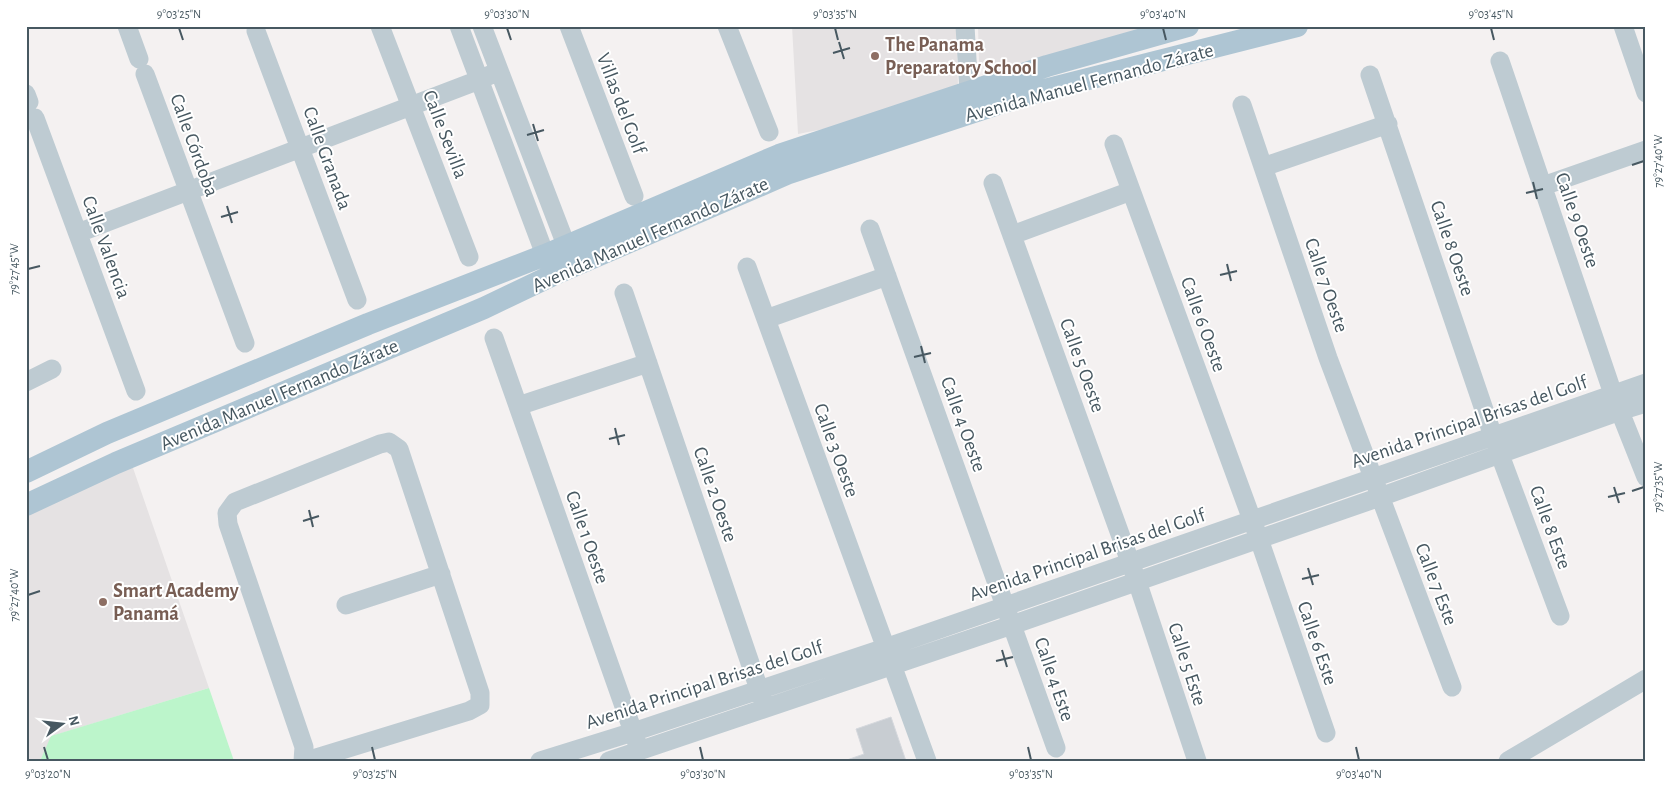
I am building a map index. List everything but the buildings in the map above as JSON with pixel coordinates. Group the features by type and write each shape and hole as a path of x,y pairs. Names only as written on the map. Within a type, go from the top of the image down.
{"main road":[{"name":"Avenida Manuel Fernando Zárate","path":"26,472 107,433 341,336 549,265 574,267 789,173 973,102 1046,66 1188,26"},
{"name":"Avenida Manuel Fernando Zárate","path":"26,505 116,463 484,308 549,265 566,246 779,155 973,102 1025,95 1297,26"}],"street":[{"name":"Calle Córdoba","path":"126,26 245,343"},
{"name":"Calle Sevilla","path":"380,26 469,257"},
{"path":"459,26 549,265"},
{"path":"482,26 574,267"},
{"name":"Villas del Golf","path":"569,26 634,196"},
{"path":"727,26 769,132"},
{"path":"965,26 973,102"},
{"path":"1623,26 1646,93"},
{"name":"Calle Granada","path":"256,31 357,300"},
{"name":"Calle 9 Oeste","path":"1500,61 1613,394 1646,477"},
{"path":"78,233 499,71"},
{"name":"Calle 8 Oeste","path":"1370,75 1500,454"},
{"name":"Calle Valencia","path":"30,105 136,391"},
{"name":"Calle 7 Oeste","path":"1242,105 1328,358 1380,497"},
{"path":"1263,167 1388,124"},
{"name":"Calle 6 Oeste","path":"1114,144 1259,539"},
{"path":"1543,186 1646,150"},
{"name":"Calle 5 Oeste","path":"993,183 1137,581"},
{"path":"1012,235 1131,191"},
{"name":"Calle 4 Oeste","path":"870,228 1012,624"},
{"name":"Calle 3 Oeste","path":"747,267 927,761"},
{"path":"766,318 887,276"},
{"name":"Calle 2 Oeste","path":"624,293 765,708"},
{"name":"Calle 1 Oeste","path":"494,338 640,751"},
{"path":"518,406 648,363"},
{"path":"26,382 52,369"},
{"name":"Avenida Principal Brisas del Golf","path":"540,761 885,648 1646,382"},
{"name":"Avenida Principal Brisas del Golf","path":"610,761 1259,539 1620,411 1646,404"},
{"path":"389,442 399,449 480,693 480,705 469,711 309,757 228,524 227,513 236,502 389,442"},
{"name":"Calle 8 Este","path":"1500,454 1560,616"},
{"name":"Calle 7 Este","path":"1380,497 1452,687"},
{"name":"Calle 6 Este","path":"1259,539 1326,733"},
{"path":"346,605 441,574"},
{"name":"Calle 5 Este","path":"1137,581 1197,761"},
{"name":"Calle 4 Este","path":"1012,624 1056,748"},
{"path":"1508,761 1646,679"}],"shaded area":[{"name":"The Panama Preparatory School","path":"792,26 956,26 958,86 829,128 798,134"},
{"path":"978,26 1155,26 989,75 979,61"},
{"name":"Smart Academy Panamá","path":"132,465 209,688 52,736 40,761 26,761 26,516"}],"green space":[{"path":"209,688 234,761 40,761 51,736"}],"place":[{"name":"The Panama Preparatory School","path":"875,56"},
{"name":"Smart Academy Panamá","path":"103,602"}]}
